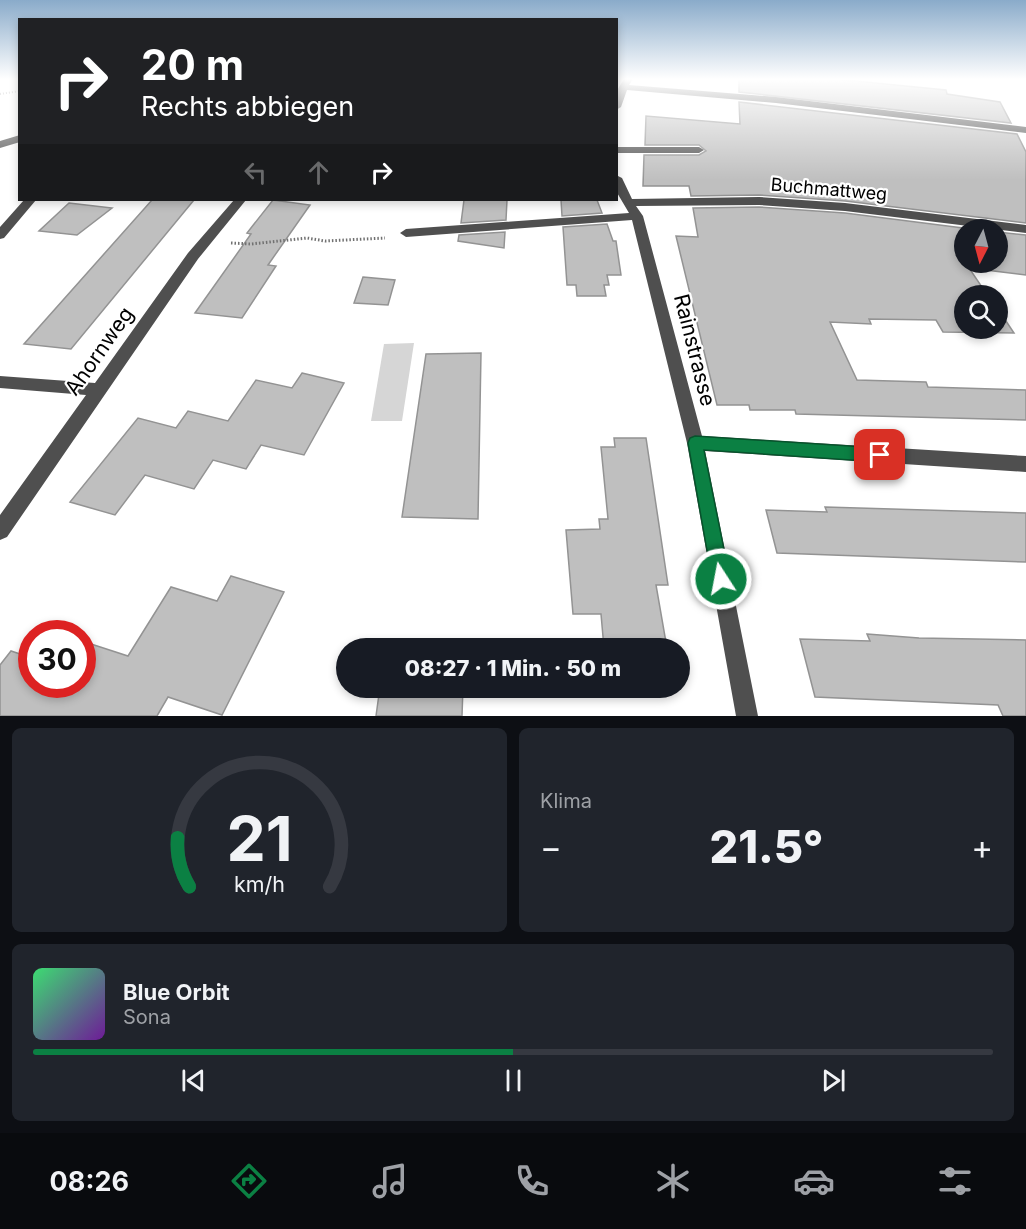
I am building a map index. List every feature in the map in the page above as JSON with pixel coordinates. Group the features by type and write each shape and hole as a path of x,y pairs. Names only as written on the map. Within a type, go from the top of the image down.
{"street":[{"path":"879,112 1026,130"},
{"path":"0,145 18,139"},
{"path":"618,150 699,150"},
{"name":"Rainstrasse","path":"618,182 632,209 695,443 747,716"},
{"path":"0,235 29,201"},
{"name":"Ahornweg","path":"0,531 97,390 203,243 239,201"},
{"name":"Buchmattweg","path":"406,232 632,209 759,201 845,207 1026,230"},
{"path":"0,382 97,390"},
{"path":"695,443 1026,464"}],"path":[{"path":"203,243 251,244 307,238 325,241 394,237 406,232"}],"shaded area":[{"path":"414,343 402,421 371,421 384,344"}],"building":[{"path":"739,112 829,112 1017,134 1026,152 1026,223 845,201 759,195 691,196 689,186 643,186 644,155 699,155 706,151 699,145 645,145 646,116 740,124"},
{"path":"918,112 1005,112 1011,123"},
{"path":"151,201 193,201 71,349 24,344"},
{"path":"272,201 310,205 268,265 276,266 242,318 195,313 251,234 247,233"},
{"path":"464,201 507,201 506,220 461,223"},
{"path":"561,201 597,201 602,213 562,216"},
{"path":"69,203 112,208 77,235 39,231"},
{"path":"759,207 845,213 954,227 954,273 972,273 981,285 954,285 954,332 943,332 936,320 869,319 871,324 830,322 857,380 926,382 928,387 1026,390 1026,420 796,414 795,410 750,410 749,405 717,405 676,236 698,237 693,208"},
{"path":"607,224 613,241 616,241 621,275 607,275 609,285 604,285 606,296 577,296 576,285 567,285 563,227"},
{"path":"505,232 504,248 458,241 459,235"},
{"path":"1008,233 1026,235 1026,275 1008,273"},
{"path":"363,277 395,280 388,305 354,303"},
{"path":"1008,324 1014,333 1008,333"},
{"path":"481,353 478,519 402,517 426,354"},
{"path":"302,373 344,383 304,455 261,445 246,469 213,460 194,489 145,475 115,515 70,502 138,418 176,428 188,411 228,421 256,380 292,388"},
{"path":"614,438 646,438 668,585 656,585 665,638 603,638 601,614 573,614 566,530 600,529 599,519 608,519 601,447 615,447"},
{"path":"825,507 1026,513 1026,562 777,553 766,510 827,512"},
{"path":"231,576 284,592 222,715 168,697 157,716 0,716 0,665 11,651 18,653 18,698 96,698 96,646 128,656 171,587 217,601"},
{"path":"867,634 919,638 1026,640 1026,716 1003,716 998,705 815,697 800,639 870,641"},
{"path":"378,698 463,698 462,716 376,716"}],"route":[{"path":"721,579 695,443 880,455"}]}
